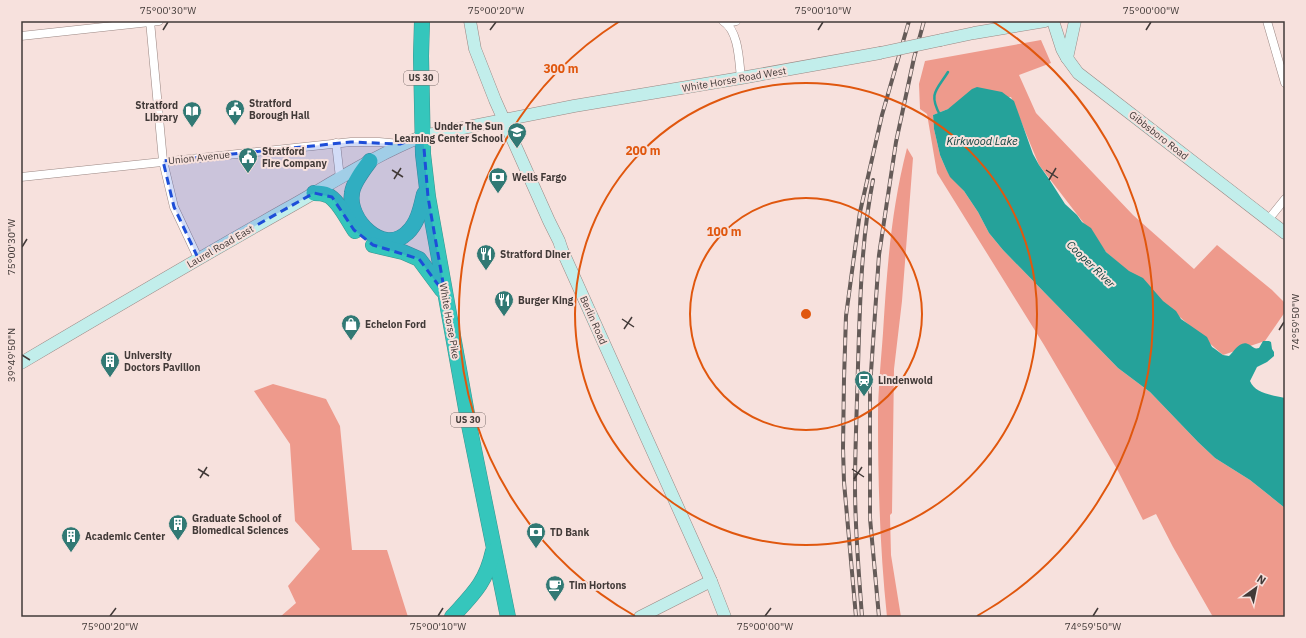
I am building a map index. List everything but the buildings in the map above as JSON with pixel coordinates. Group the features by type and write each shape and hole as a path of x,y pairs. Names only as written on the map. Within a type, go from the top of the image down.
{"highway":[{"name":"White Horse Pike","path":"422,21 421,56 423,154 426,185 467,417 508,617"},
{"path":"370,161 353,187 351,202 354,211 364,228 380,238 388,240 406,234 412,227 420,211 426,185"},
{"path":"314,193 326,194 332,197 337,202 359,236 368,242 379,247 403,252 419,259 445,294"},
{"path":"452,617 485,578 490,565 494,546"}],"main road":[{"name":"Berlin Road","path":"470,21 476,49 503,120 559,241 711,581 725,617"},
{"name":"White Horse Road West","path":"423,136 574,106 880,53 974,33 1045,21"},
{"name":"Gibbsboro Road","path":"1053,21 1062,49 1078,73 1285,233"},
{"path":"1067,58 1075,21"},
{"name":"Laurel Road East","path":"21,363 198,258 400,144 423,136"},
{"path":"640,617 711,581"}],"street":[{"path":"21,36 159,21"},
{"path":"736,21 725,22 737,43 741,78"},
{"path":"1266,21 1283,66 1285,84"},
{"path":"150,22 163,161 174,207 198,258"},
{"name":"Union Avenue","path":"21,177 336,143 379,142 400,144"},
{"path":"336,143 340,178"},
{"path":"1268,220 1285,198"}],"highlighted area":[{"path":"423,136 428,197 445,294 419,259 373,245 354,230 332,197 314,193 198,258 174,207 163,161 351,142 400,144"}],"shaded area":[{"path":"1041,40 1051,63 1019,75 1036,113 1133,215 1194,269 1217,245 1272,290 1285,303 1285,312 1265,341 1223,355 1106,252 1039,165 1011,97 948,109 933,115 934,129 940,155 951,177 964,191 978,212 989,233 1003,250 1118,368 1150,392 1215,458 1250,480 1285,508 1285,617 1213,617 1156,514 1143,520 1118,471 1044,345 937,173 927,114 920,109 919,84 925,61"},
{"path":"907,148 913,158 902,301 894,369 892,513 890,515 891,555 901,617 887,617 880,518 878,396 890,240 897,194"},
{"path":"273,384 326,399 340,426 352,550 387,550 408,617 280,617 296,603 288,586 320,549 295,521 290,444 254,391"}],"water":[{"name":"Kirkwood Lake","path":"977,87 1002,92 1014,101 1033,154 1065,204 1082,222 1091,228 1106,252 1129,271 1143,278 1163,301 1176,311 1181,319 1207,337 1212,347 1223,355 1229,356 1238,346 1243,343 1254,348 1259,348 1263,341 1271,342 1274,356 1267,362 1257,367 1250,381 1256,389 1260,391 1285,398 1285,508 1250,480 1215,458 1150,392 1118,368 1003,250 989,233 978,212 964,191 950,177 940,155 934,129 933,115 948,109 972,89"}],"waterway":[{"name":"Cooper River","path":"940,115 936,108 934,96 937,88 948,72"}],"railway":[{"path":"856,617 844,482 843,448 846,316 860,212 882,115 909,21"},
{"path":"879,617 870,518 870,387 879,255 896,142 914,58 924,21"},
{"path":"862,617 857,552 855,487 856,442 862,273 866,226 873,180"}],"place":[{"name":"Stratford Borough Hall","path":"235,126"},
{"name":"Stratford Library","path":"192,128"},
{"name":"Under The Sun Learning Center School","path":"517,149"},
{"name":"Stratford Fire Company","path":"248,174"},
{"name":"Wells Fargo","path":"498,194"},
{"name":"Stratford Diner","path":"486,271"},
{"name":"Burger King","path":"504,317"},
{"name":"Echelon Ford","path":"351,341"},
{"name":"University Doctors Pavilion","path":"110,378"},
{"name":"Lindenwold","path":"864,397"},
{"name":"Graduate School of Biomedical Sciences","path":"178,541"},
{"name":"TD Bank","path":"536,549"},
{"name":"Academic Center","path":"71,553"},
{"name":"Tim Hortons","path":"555,602"}]}
